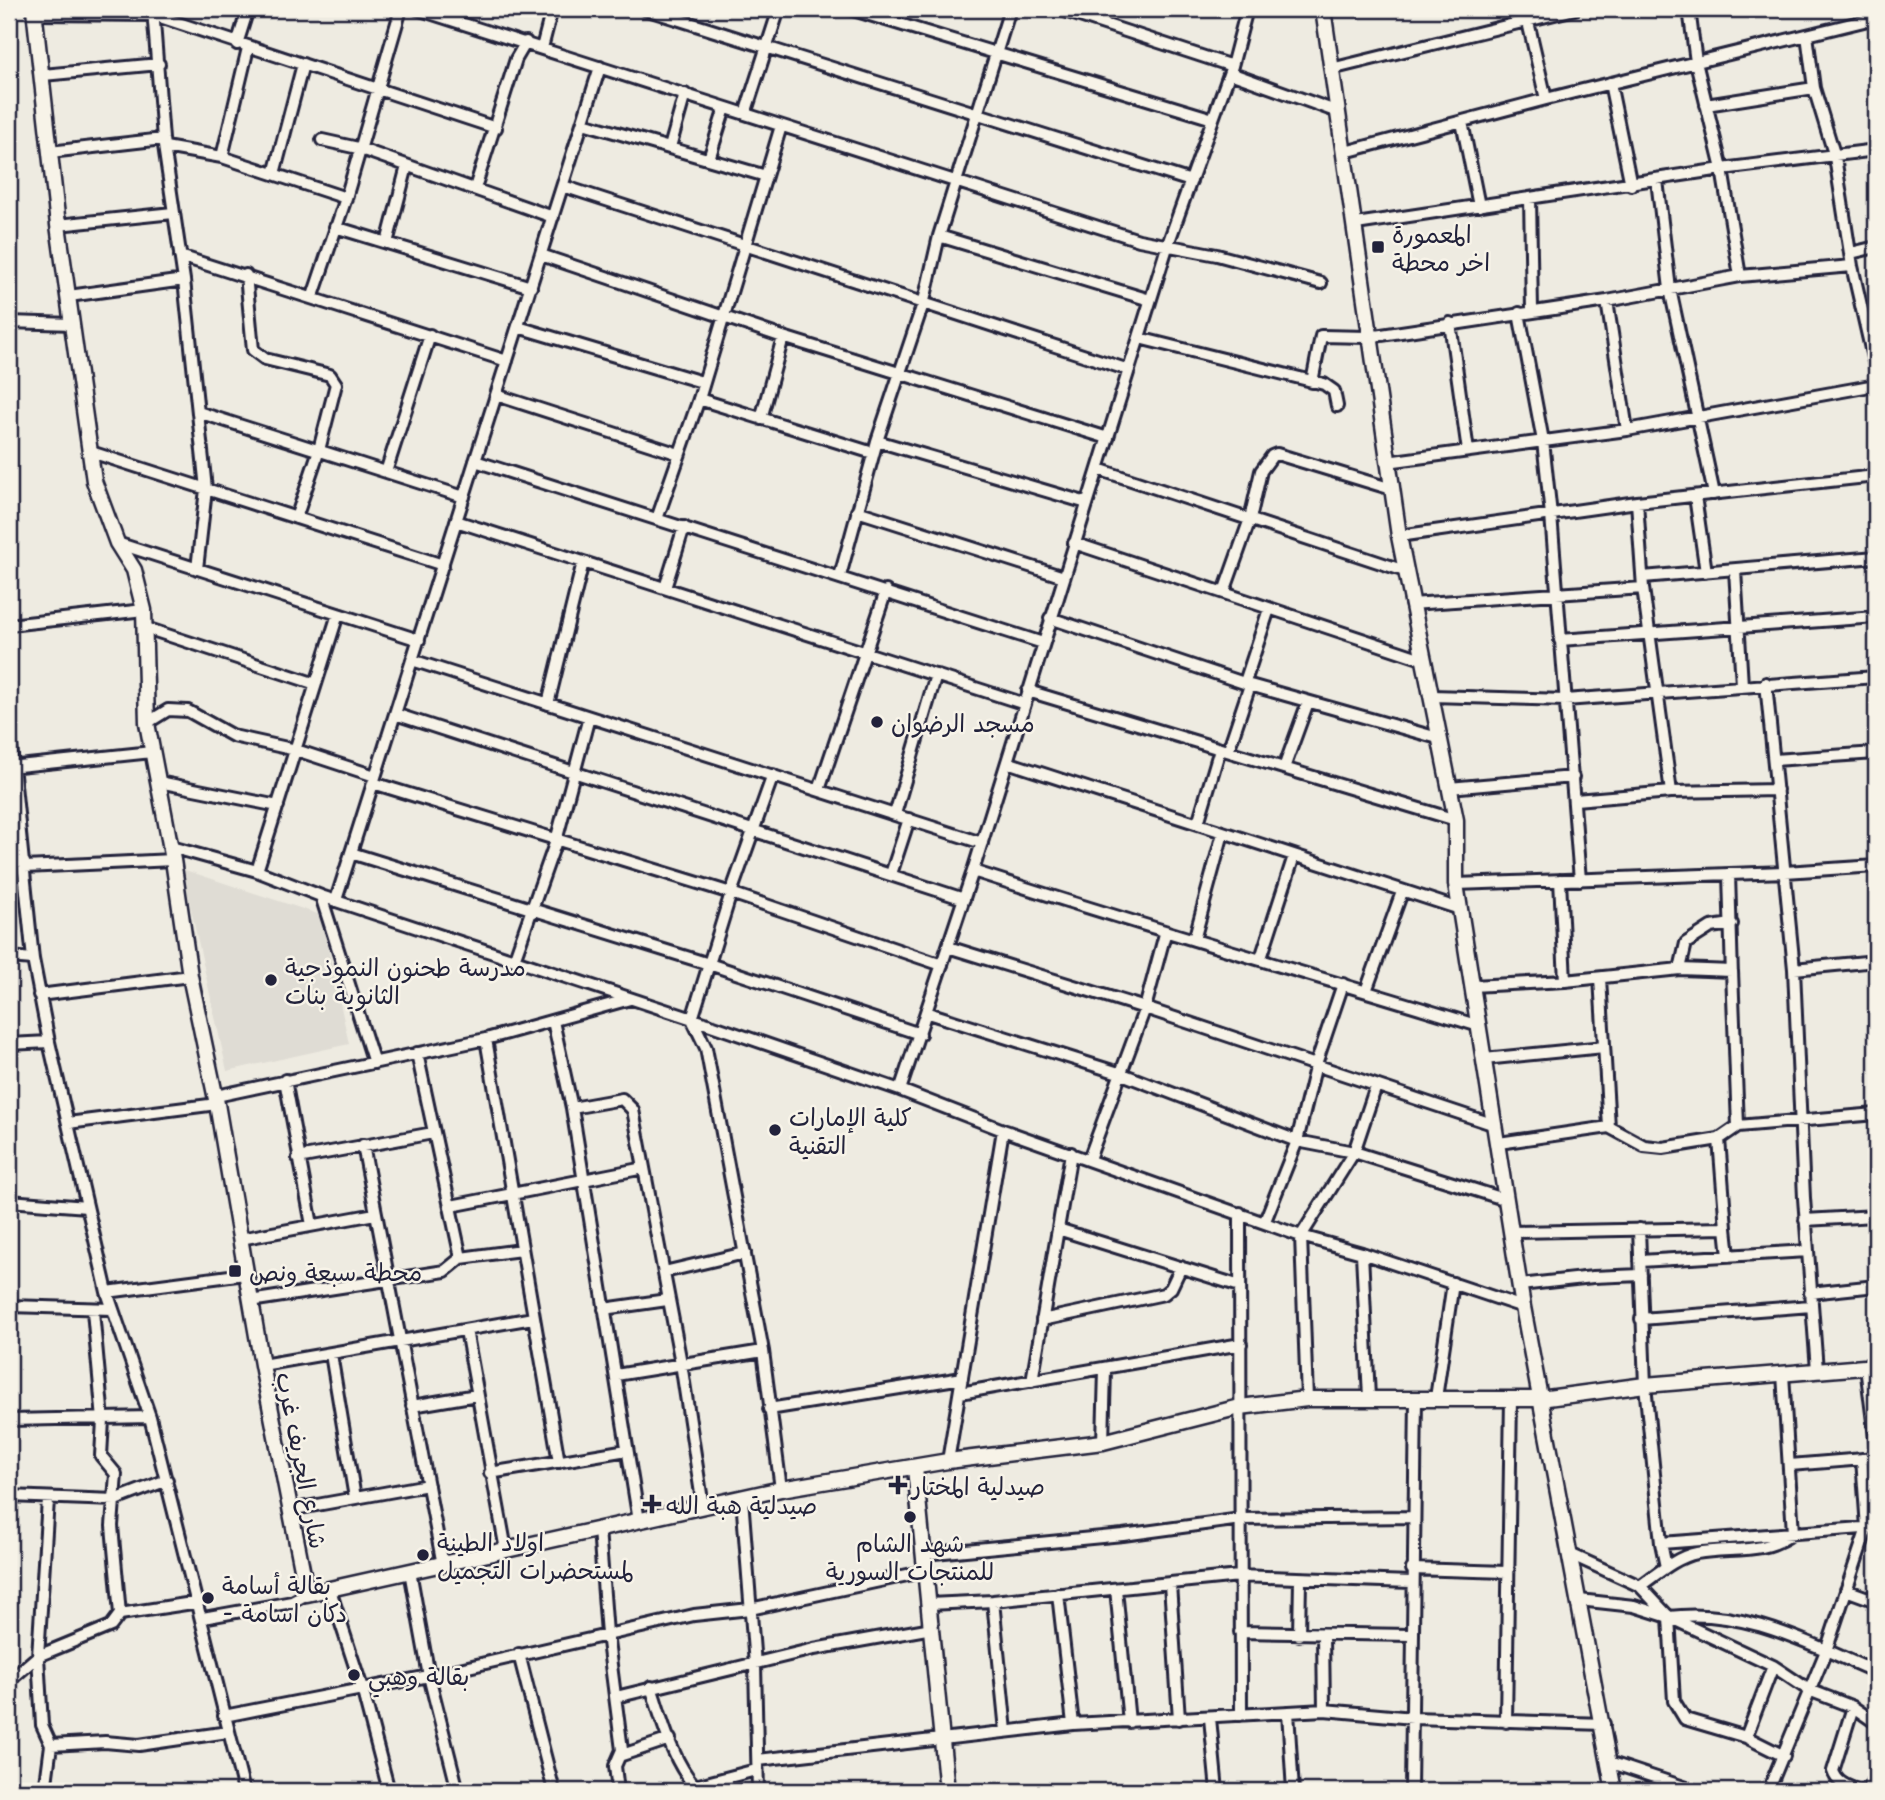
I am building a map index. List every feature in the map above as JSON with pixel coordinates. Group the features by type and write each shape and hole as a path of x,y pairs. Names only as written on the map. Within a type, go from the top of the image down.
{"street":[{"path":"237,44 248,9"},
{"path":"313,296 346,198 358,148 401,9"},
{"path":"417,9 1139,240 1168,244 1321,283"},
{"path":"542,48 552,9"},
{"path":"645,9 1191,181"},
{"path":"745,114 779,9"},
{"path":"850,9 1213,119"},
{"path":"840,576 873,453 924,301 939,236 1010,9"},
{"path":"1058,9 1231,69 1338,112"},
{"path":"900,1090 928,1013 982,843 1150,300 1231,69 1247,9"},
{"path":"1323,9 1356,224 1368,337 1399,536 1456,820 1456,884 1523,1307 1604,1724 1614,1791"},
{"path":"1525,9 1546,99"},
{"path":"1331,69 1576,9"},
{"path":"1689,9 1696,62 1721,169 1740,276"},
{"path":"1860,9 1863,21"},
{"path":"34,11 154,12 248,48 496,128"},
{"name":"شارع الجريف غرب","path":"34,11 58,225 94,481 117,544 134,570 144,610 147,723 172,853 190,976 217,1100 245,1274 307,1594"},
{"path":"154,12 164,143 184,280 206,489 197,569"},
{"path":"1345,152 1609,83 1876,18"},
{"path":"1807,35 1814,88 1835,157 1852,267 1876,371"},
{"path":"475,188 516,59 526,43"},
{"path":"222,156 248,48"},
{"path":"43,75 159,64"},
{"path":"274,174 303,64"},
{"path":"336,900 600,67"},
{"path":"1609,83 1631,185"},
{"path":"1706,105 1814,88"},
{"path":"670,147 685,94"},
{"path":"709,159 725,108"},
{"path":"1462,122 1479,205"},
{"path":"583,123 766,176"},
{"path":"657,519 699,399 743,244 781,126"},
{"path":"322,140 358,148 553,217"},
{"path":"50,152 164,143 222,156 346,198"},
{"path":"1356,224 1631,185 1721,169 1876,150"},
{"path":"387,243 407,166"},
{"path":"1657,180 1670,289 1714,494"},
{"path":"563,186 924,301 1129,370"},
{"path":"1530,198 1532,310"},
{"path":"58,225 173,213"},
{"path":"335,227 531,287"},
{"path":"939,236 1150,300"},
{"path":"1851,253 1876,247"},
{"path":"541,255 723,318 1108,438"},
{"path":"180,256 313,296 507,361"},
{"path":"1312,382 1321,336 1368,337 1532,310 1606,301 1740,276 1852,267"},
{"path":"246,275 253,350 265,359 330,375 334,380 319,450 296,518"},
{"path":"69,296 184,280"},
{"path":"1606,301 1628,430"},
{"path":"1519,313 1543,441 1551,515 1580,880"},
{"path":"9,322 73,324"},
{"path":"1450,323 1468,450"},
{"path":"518,327 702,382"},
{"path":"386,472 430,335"},
{"path":"761,418 783,337"},
{"path":"1139,338 1312,382 1334,390 1337,406"},
{"path":"1387,462 1698,419 1876,385"},
{"path":"496,395 679,454"},
{"path":"699,399 873,453"},
{"path":"198,412 464,497"},
{"path":"877,441 1087,503"},
{"path":"91,452 443,565"},
{"path":"1224,592 1250,519 1261,471 1272,456 1278,454 1392,489"},
{"path":"475,461 1043,643"},
{"path":"1098,469 1405,570"},
{"path":"1399,536 1637,502 1876,476"},
{"path":"1695,496 1706,572"},
{"path":"1637,502 1643,583 1671,792"},
{"path":"857,510 1064,577"},
{"path":"456,521 1025,704"},
{"path":"666,589 684,527"},
{"path":"1074,543 1422,659"},
{"path":"117,544 419,640"},
{"path":"1411,604 1556,595 1706,572 1876,557"},
{"path":"548,704 583,562"},
{"path":"1735,570 1742,685"},
{"path":"819,790 886,591"},
{"path":"1198,823 1247,684 1269,609"},
{"path":"9,625 144,610"},
{"path":"257,871 338,614"},
{"path":"1560,640 1876,617"},
{"path":"1050,618 1247,684 1438,738"},
{"path":"146,628 316,684"},
{"path":"412,660 982,843"},
{"path":"895,814 936,675"},
{"path":"1432,696 1565,700 1657,691 1876,677"},
{"path":"1766,683 1794,969 1805,1220 1817,1370"},
{"path":"1028,691 1456,820"},
{"path":"1284,768 1308,702"},
{"path":"147,723 169,710 188,711 233,736 296,750 374,780 556,841 731,893 942,965"},
{"path":"395,714 964,899"},
{"path":"514,960 534,911 556,841 589,717"},
{"path":"9,727 33,959 49,1042 107,1292 150,1418 199,1602 244,1791"},
{"path":"11,766 152,752"},
{"path":"1774,760 1876,753"},
{"path":"1007,762 1460,909"},
{"path":"773,775 731,893 692,1019 706,1048 745,1253 763,1351 781,1489"},
{"path":"1449,788 1573,777"},
{"path":"159,782 278,806"},
{"path":"1574,800 1671,792 1777,790"},
{"path":"891,874 909,819"},
{"path":"1194,940 1223,833"},
{"path":"9,860 25,865 172,853 257,871 321,896 900,1090 1003,1130 1301,1236 1362,1253 1523,1307"},
{"path":"351,853 709,964 920,1034"},
{"path":"1261,958 1294,856"},
{"path":"1456,884 1876,866"},
{"path":"973,871 1165,934 1261,958 1479,1026"},
{"path":"1729,874 1738,1126"},
{"path":"1560,880 1565,981"},
{"path":"1366,991 1402,892"},
{"path":"321,896 374,1063"},
{"path":"1680,969 1686,943 1712,927 1732,924"},
{"path":"1089,1159 1145,1008 1165,934"},
{"path":"948,947 1145,1008 1495,1125"},
{"path":"9,957 33,959"},
{"path":"1794,969 1876,961"},
{"path":"1472,986 1565,981 1680,969 1732,971"},
{"path":"39,995 190,976"},
{"path":"1600,978 1609,1127"},
{"path":"1265,1221 1297,1140 1316,1064 1343,984"},
{"path":"68,1123 217,1100 285,1080 486,1039 630,999"},
{"path":"928,1013 1122,1074 1297,1140 1354,1152 1507,1200"},
{"path":"553,1021 572,1108 639,1521"},
{"path":"486,1039 559,1462"},
{"path":"9,1044 49,1042"},
{"path":"1484,1059 1604,1047"},
{"path":"417,1053 433,1133 452,1206 461,1258"},
{"path":"285,1080 312,1225"},
{"path":"1307,1399 1301,1236 1354,1152 1376,1086"},
{"path":"572,1108 622,1099 629,1104 644,1168 681,1363 703,1507"},
{"path":"1499,1143 1609,1127 1644,1146 1662,1149 1719,1139 1738,1126 1876,1114"},
{"path":"948,1461 1003,1130"},
{"path":"298,1158 433,1133"},
{"path":"1719,1139 1728,1256"},
{"path":"363,1145 443,1565"},
{"path":"1032,1381 1072,1153"},
{"path":"452,1206 644,1168"},
{"path":"9,1201 87,1207"},
{"path":"1240,1213 1241,1716"},
{"path":"240,1239 375,1214"},
{"path":"1805,1220 1876,1216"},
{"path":"1512,1232 1726,1228"},
{"path":"1058,1229 1240,1286"},
{"path":"1639,1229 1646,1385 1661,1543 1666,1567"},
{"path":"250,1301 445,1271 461,1258 522,1250"},
{"path":"1640,1261 1808,1251"},
{"path":"664,1272 745,1253"},
{"path":"1362,1253 1369,1398"},
{"path":"1042,1320 1164,1294 1171,1288 1181,1268"},
{"path":"107,1292 245,1274"},
{"path":"1520,1285 1641,1275"},
{"path":"1436,1398 1453,1283"},
{"path":"1810,1293 1876,1286"},
{"path":"604,1309 667,1300"},
{"path":"1642,1319 1811,1306"},
{"path":"9,1307 93,1311 112,1309"},
{"path":"9,1681 38,1656 111,1626 120,1614 112,1527 116,1474 101,1456 103,1420 93,1311"},
{"path":"262,1365 533,1318"},
{"path":"466,1330 506,1550"},
{"path":"960,1393 1105,1370 1241,1344"},
{"path":"616,1375 763,1351"},
{"path":"331,1354 355,1498"},
{"path":"203,1618 286,1603 307,1594 781,1489 948,1461 1103,1442 1240,1407 1307,1399 1540,1399 1646,1385 1871,1366 1876,1444"},
{"path":"1103,1442 1105,1370"},
{"path":"1783,1374 1793,1533"},
{"path":"769,1409 962,1378"},
{"path":"412,1406 477,1395"},
{"path":"1411,1791 1411,1583 1416,1398"},
{"path":"1506,1722 1511,1398"},
{"path":"9,1420 150,1418"},
{"path":"490,1473 627,1450"},
{"path":"1790,1465 1876,1458"},
{"path":"1768,1791 1826,1651 1846,1590 1871,1528 1862,1459"},
{"path":"915,1468 947,1791"},
{"path":"9,1496 48,1500 115,1500 167,1480"},
{"path":"289,1510 428,1485"},
{"path":"742,1498 755,1665 758,1791"},
{"path":"45,1791 51,1745 42,1725 38,1656 48,1500"},
{"path":"924,1554 1123,1535 1241,1519 1413,1517"},
{"path":"1661,1543 1871,1528"},
{"path":"599,1529 607,1634 622,1755"},
{"path":"1640,1586 1666,1567 1695,1553 1778,1545 1793,1533"},
{"path":"1570,1555 1640,1586 1668,1617 1674,1701 1678,1712 1693,1723 1746,1737 1784,1756"},
{"path":"1412,1569 1507,1572"},
{"path":"410,1571 429,1676 458,1791"},
{"path":"224,1716 429,1676 694,1615 750,1609 926,1572"},
{"path":"929,1604 993,1601 1239,1576 1411,1583"},
{"path":"1299,1635 1300,1580"},
{"path":"1170,1584 1180,1719"},
{"path":"1116,1589 1129,1722"},
{"path":"330,1590 362,1688 389,1791"},
{"path":"1846,1590 1876,1601"},
{"path":"1058,1594 1073,1724"},
{"path":"1579,1600 1634,1606 1668,1617 1773,1666 1810,1690 1853,1707 1876,1723"},
{"path":"993,1601 1006,1731"},
{"path":"120,1614 199,1602"},
{"path":"1668,1617 1692,1614 1768,1626 1876,1672"},
{"path":"615,1698 814,1649 932,1628"},
{"path":"1240,1632 1411,1635"},
{"path":"1323,1635 1324,1710"},
{"path":"519,1654 554,1791"},
{"path":"1746,1737 1773,1666"},
{"path":"651,1687 687,1778 695,1786 757,1765 942,1737 1073,1724 1324,1710 1413,1718 1604,1724"},
{"path":"1853,1707 1833,1771 1835,1778 1860,1791"},
{"path":"1287,1712 1293,1791"},
{"path":"1210,1718 1217,1791"},
{"path":"51,1745 105,1742 139,1745 228,1732"},
{"path":"618,1791 615,1766 622,1755 670,1739"},
{"path":"1609,1762 1696,1791"},
{"path":"1868,1791 1876,1773"}],"shaded area":[{"name":"مدرسة طحنون النموذجية الثانوية بنات","path":"182,869 321,915 349,1044 227,1071"}],"place":[{"name":"المعمورة اخر محطة","path":"1378,247"},
{"name":"مسجد الرضوان","path":"877,722"},
{"name":"مدرسة طحنون النموذجية الثانوية بنات","path":"271,980"},
{"name":"كلية الإمارات التقنية","path":"775,1130"},
{"name":"محطة سبعة ونص","path":"235,1271"},
{"name":"صيدلية المختار","path":"898,1485"},
{"name":"صيدلية هبة الله","path":"652,1504"},
{"name":"شهد الشام للمنتجات السورية","path":"910,1517"},
{"name":"اولاد الطينة لمستحضرات التجميل","path":"423,1555"},
{"name":"بقالة أسامة - دكان اسامة","path":"208,1598"},
{"name":"بقالة وهبي","path":"354,1675"}]}
